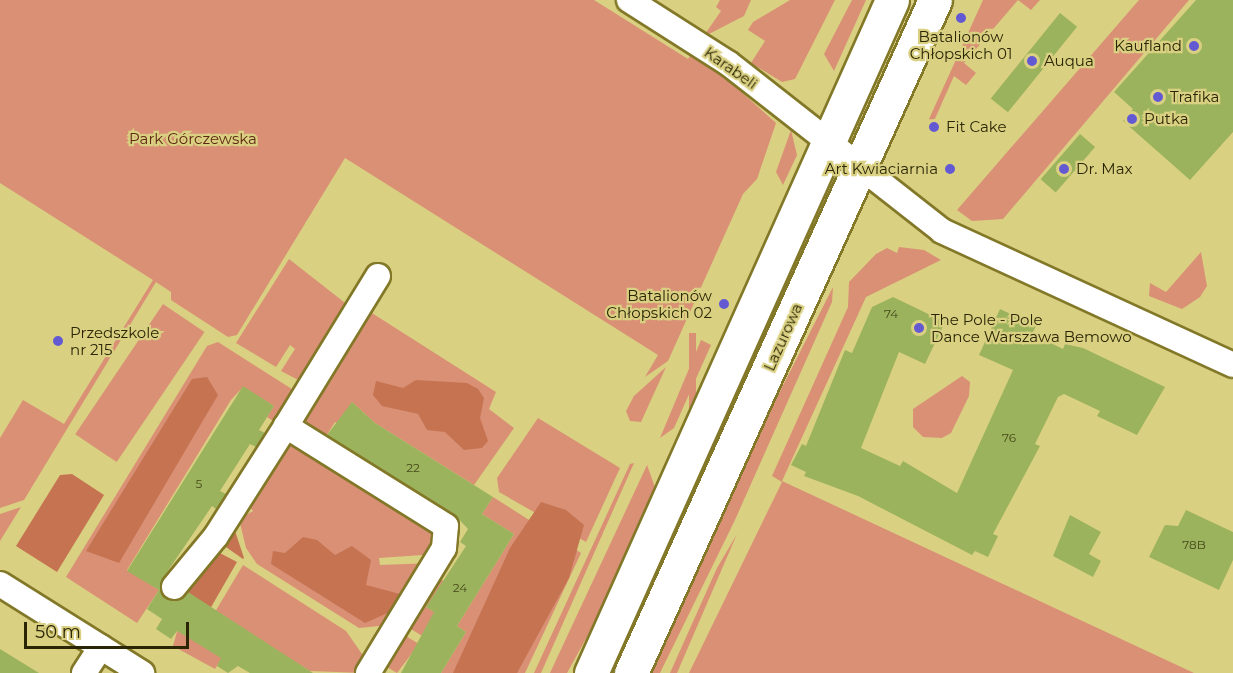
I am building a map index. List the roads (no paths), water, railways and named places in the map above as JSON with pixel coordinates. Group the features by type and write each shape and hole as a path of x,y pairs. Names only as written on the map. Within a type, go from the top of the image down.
{"main road":[{"path":"591,673 892,0"},
{"name":"Lazurowa","path":"631,673 935,0"}],"street":[{"name":"Karabeli","path":"629,0 728,63 942,231 1233,365"},
{"path":"174,586 216,536 378,276"},
{"path":"286,426 446,526 444,548 368,673"},
{"path":"0,584 142,673"},
{"path":"84,673 101,647"}],"place":[{"name":"Batalionów Chłopskich 01","path":"961,18"},
{"name":"Kaufland","path":"1194,46"},
{"name":"Auqua","path":"1032,61"},
{"name":"Trafika","path":"1158,97"},
{"name":"Putka","path":"1132,119"},
{"name":"Fit Cake","path":"934,127"},
{"name":"Art Kwiaciarnia","path":"950,169"},
{"name":"Dr. Max","path":"1064,169"},
{"name":"Batalionów Chłopskich 02","path":"724,304"},
{"name":"The Pole - Pole Dance Warszawa Bemowo","path":"919,328"},
{"name":"Przedszkole nr 215","path":"58,341"}],"park label":[{"name":"Park Górczewska","path":"193,139"}]}
